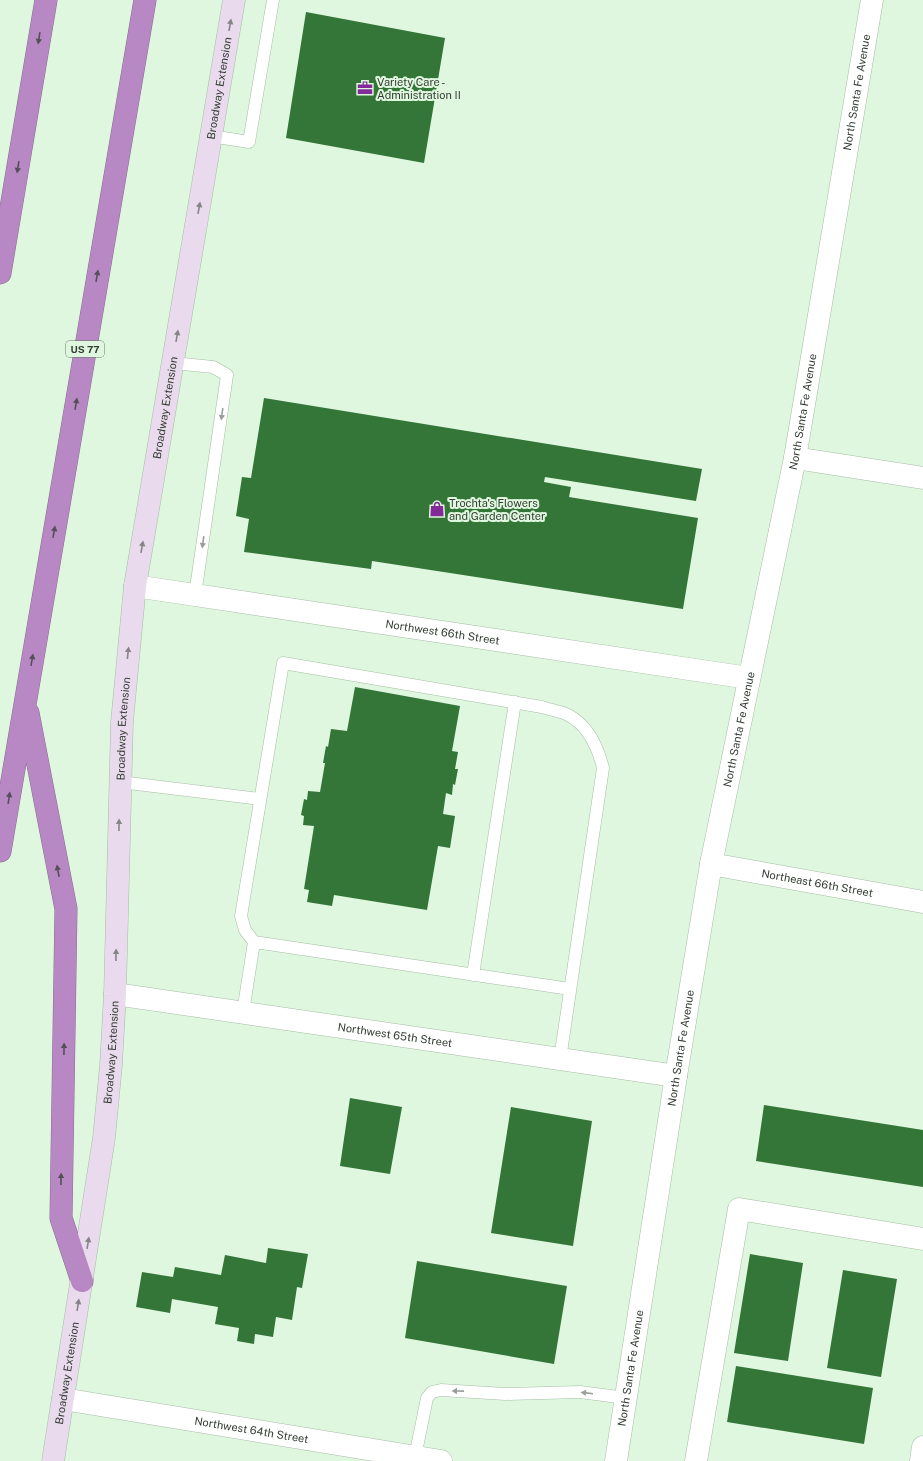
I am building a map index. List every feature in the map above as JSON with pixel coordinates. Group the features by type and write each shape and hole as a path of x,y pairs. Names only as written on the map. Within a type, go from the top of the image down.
{"highway":[{"path":"0,273 46,0"},
{"name":"US 77","path":"0,851 145,0"},
{"path":"25,698 66,909 61,1218 82,1281"}],"main road":[{"name":"Broadway Extension","path":"53,1461 104,1138 111,1065 115,994 122,722 135,586 234,0"}],"street":[{"name":"North Santa Fe Avenue","path":"616,1461 676,1076 711,864 795,458 872,0"},
{"path":"795,458 923,478"},
{"name":"Northwest 66th Street","path":"135,586 749,678"},
{"name":"Northeast 66th Street","path":"711,864 923,902"},
{"name":"Northwest 65th Street","path":"115,994 676,1076"},
{"path":"696,1461 739,1209 923,1239"},
{"name":"Northwest 64th Street","path":"63,1399 441,1461"},
{"path":"921,1461 923,1447"}],"lane":[{"path":"211,136 249,142 273,0"},
{"path":"173,364 213,367 227,375 195,595"},
{"path":"560,1059 603,768 600,756 593,740 584,728 569,715 542,707 283,663 241,916 245,930 254,942 570,989"},
{"path":"473,975 515,702"},
{"path":"120,782 260,800"},
{"path":"243,1012 254,942"},
{"path":"416,1457 427,1398 432,1392 441,1390 506,1394 580,1392 626,1398"}],"building":[{"name":"Variety Care - Administration II","path":"306,12 445,38 424,163 286,138"},
{"name":"Trochta's Flowers and Garden Center","path":"264,398 702,469 696,501 545,477 544,482 571,487 569,497 698,518 683,609 372,561 371,569 244,552 249,519 236,516 242,477 251,478"},
{"path":"355,687 460,706 452,751 458,752 455,769 458,769 455,785 453,784 452,795 446,793 443,814 455,816 450,848 438,846 427,910 334,895 332,906 307,902 309,890 304,889 314,826 303,825 304,816 301,815 304,799 307,800 308,791 320,792 325,763 323,763 326,746 328,747 331,729 347,731"},
{"path":"350,1098 402,1107 390,1174 340,1166"},
{"path":"764,1105 923,1130 923,1187 756,1161"},
{"path":"511,1107 592,1121 573,1246 491,1233"},
{"path":"268,1248 308,1254 302,1288 297,1287 292,1320 276,1317 273,1337 255,1334 254,1344 237,1341 239,1328 215,1324 218,1307 172,1299 170,1313 136,1307 142,1272 173,1277 175,1267 221,1275 225,1255 266,1263"},
{"path":"750,1254 803,1263 788,1361 734,1353"},
{"path":"417,1261 567,1286 554,1364 405,1338"},
{"path":"843,1270 897,1279 881,1377 827,1368"},
{"path":"736,1366 873,1388 864,1444 727,1422"}],"place":[{"name":"Variety Care - Administration II","path":"365,88"},
{"name":"Trochta's Flowers and Garden Center","path":"437,509"}]}
